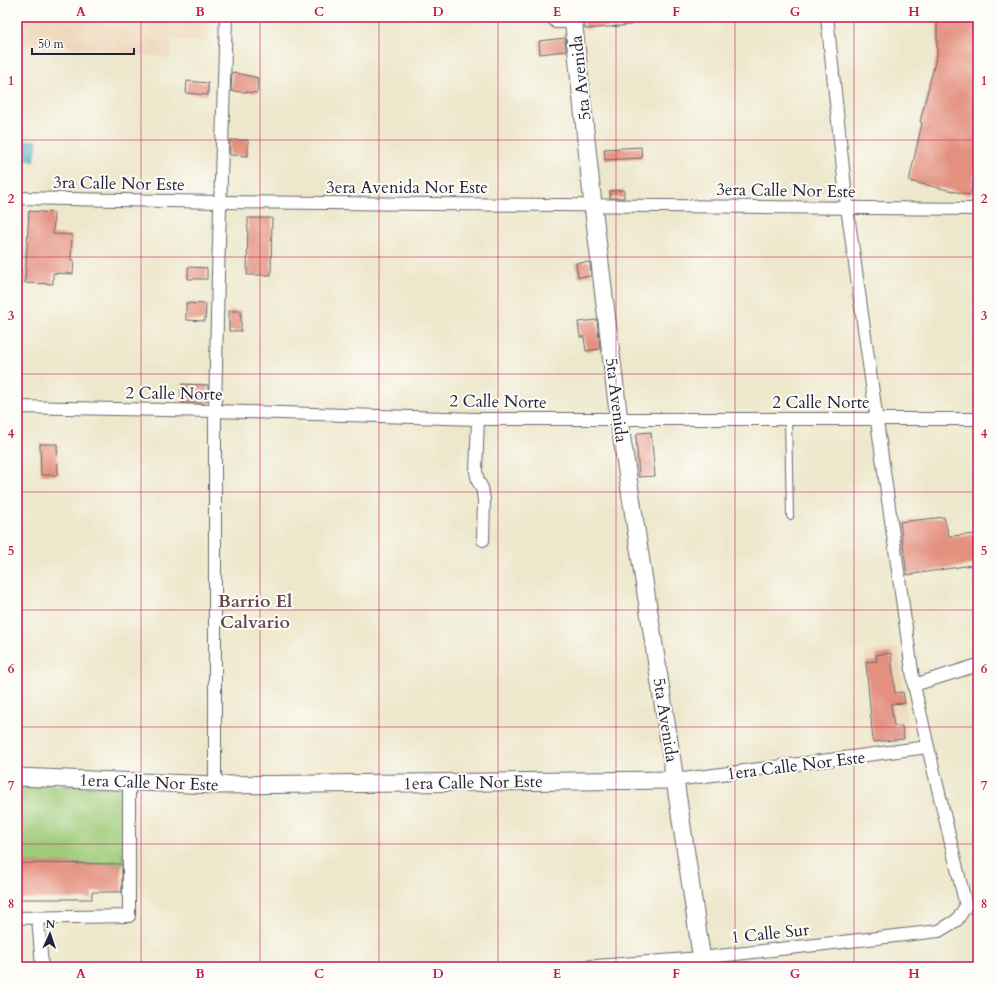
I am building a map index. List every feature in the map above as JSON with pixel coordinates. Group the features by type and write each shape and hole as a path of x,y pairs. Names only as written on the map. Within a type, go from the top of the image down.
{"street":[{"path":"215,785 215,411 226,17"},
{"path":"827,17 847,207 876,419 914,685 928,748"},
{"name":"5ta Avenida","path":"574,21 593,205 619,420 702,962"},
{"name":"3ra Calle Nor Este","path":"17,198 220,202"},
{"name":"3era Avenida Nor Este","path":"220,202 593,205"},
{"name":"3era Calle Nor Este","path":"593,205 978,209"},
{"name":"2 Calle Norte","path":"17,407 478,419 978,419"},
{"path":"478,419 476,471 478,481 482,488 484,500 483,540"},
{"path":"914,685 978,665"},
{"name":"1era Calle Nor Este","path":"17,777 215,785 675,780 928,748"},
{"name":"1 Calle Sur","path":"583,967 702,962 940,931 957,920 966,906 928,748"},
{"path":"17,918 129,916 129,781"},
{"path":"38,918 42,967"}],"lane":[{"path":"550,17 550,20 555,25 574,21"},
{"path":"788,419 790,516"}],"shaded area":[{"path":"17,17 210,17 209,42 172,40 171,58 17,43"},
{"path":"898,648 909,738 873,742 865,653"}],"green space":[{"path":"17,784 124,788 123,864 20,863 17,850"}],"water":[{"path":"23,141 37,141 34,161 22,160"}],"building":[{"path":"584,17 630,17 631,25 585,29"},
{"path":"937,17 978,17 978,160 970,195 909,181 922,123 920,122 937,54"},
{"path":"565,38 566,51 540,54 539,41"},
{"path":"232,72 258,78 257,93 231,91"},
{"path":"187,81 208,83 208,95 186,93"},
{"path":"230,140 248,140 248,156 230,155"},
{"path":"641,147 642,158 605,160 604,149"},
{"path":"624,190 624,198 610,198 610,191"},
{"path":"29,211 54,213 53,234 72,235 71,260 74,260 73,274 53,273 53,284 25,283"},
{"path":"248,218 272,218 271,275 247,275"},
{"path":"590,262 591,276 578,277 576,263"},
{"path":"188,267 207,268 207,279 188,279"},
{"path":"186,303 206,304 205,321 186,320"},
{"path":"229,311 241,311 241,331 229,331"},
{"path":"597,320 600,349 586,351 584,337 580,337 578,322"},
{"path":"182,384 208,385 208,400 204,403 182,403"},
{"path":"651,432 655,476 639,477 636,437 638,433"},
{"path":"40,444 57,444 58,475 41,475"},
{"path":"944,517 949,536 978,534 978,564 907,575 900,522"},
{"path":"891,653 895,693 903,692 905,703 891,704 894,726 902,726 904,739 873,742 866,662 877,661 876,655"},
{"path":"17,863 122,864 122,892 92,892 92,899 17,899"}],"district":[{"name":"Barrio El Calvario","path":"255,611"}]}
